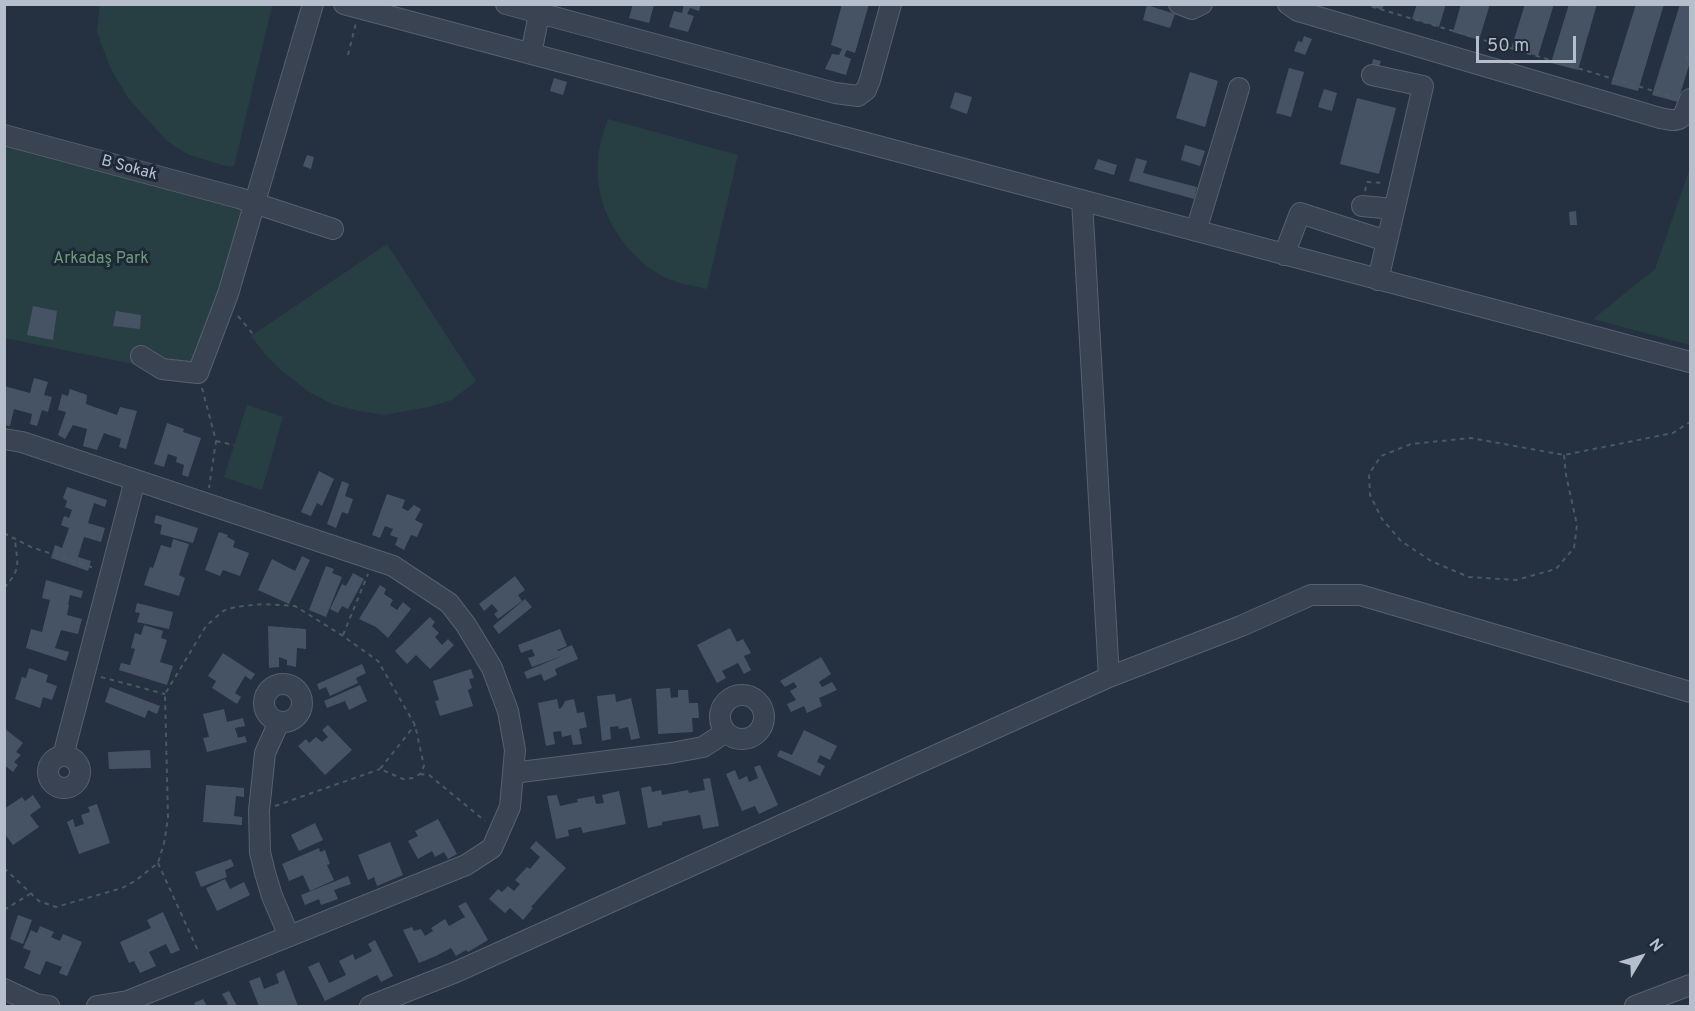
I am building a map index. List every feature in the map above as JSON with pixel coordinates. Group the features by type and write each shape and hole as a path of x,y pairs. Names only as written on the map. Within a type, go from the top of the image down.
{"street":[{"path":"141,356 162,369 198,373 225,300 313,4"},
{"path":"506,4 835,93 858,96 866,90 870,80 891,4"},
{"path":"1179,4 1192,9 1202,4"},
{"path":"1288,4 1298,11 1385,38 1660,118 1676,121 1681,118 1682,95"},
{"path":"352,7 1690,362"},
{"path":"531,54 540,14"},
{"path":"1372,75 1423,86 1378,280"},
{"path":"1196,231 1239,88"},
{"name":"B Sokak","path":"4,135 254,203 333,229"},
{"path":"1082,200 1109,677"},
{"path":"1362,206 1394,209"},
{"path":"1284,255 1300,213 1377,238 1388,237"},
{"path":"4,439 22,442 393,566 449,603 465,625 492,668 508,711 515,750 510,807 492,848 466,865 128,1001 97,1006"},
{"path":"63,756 135,480"},
{"path":"370,1006 540,935 1109,677 1240,626 1311,595 1360,595 1690,692"},
{"path":"279,722 265,753 259,812 260,852 272,896 289,936"},
{"path":"513,773 703,747 726,732"},
{"path":"1635,1006 1690,985"},
{"path":"4,989 36,1004 49,1006"}],"path":[{"path":"1363,4 1682,95 1690,47"},
{"path":"348,55 352,7"},
{"path":"225,300 253,334"},
{"path":"198,373 216,441 206,504"},
{"path":"1564,455 1577,525 1574,548 1556,569 1516,580 1469,577 1431,561 1401,541 1382,519 1370,495 1369,474 1381,456 1411,444 1471,438 1564,455 1673,433 1690,422"},
{"path":"216,441 234,445"},
{"path":"4,534 31,547 111,574"},
{"path":"4,534 15,541 18,559 17,572 4,588"},
{"path":"343,636 374,560"},
{"path":"4,868 39,901 56,907 122,888 158,863 168,818 165,694 206,626 223,610 262,604 295,606 378,661 415,725 424,766 420,774 413,778 403,779 380,769"},
{"path":"85,672 165,694"},
{"path":"259,812 380,769 415,725"},
{"path":"420,774 429,775 490,825 498,835"},
{"path":"158,863 207,969"},
{"path":"4,910 30,894"}],"green space":[{"path":"268,4 272,6 234,167 187,154 167,141 128,98 110,67 97,32 100,5"},
{"path":"608,119 738,155 707,289 673,280 654,271 630,250 611,223 600,193 598,176 599,150"},
{"name":"Arkadaş Park","path":"4,135 254,203 187,375 5,338"},
{"path":"1690,168 1690,345 1593,319 1655,269"},
{"path":"387,244 476,381 452,400 429,407 384,415 332,404 309,392 283,372 251,336"},
{"path":"247,405 283,417 262,490 224,477"}],"building":[{"path":"633,4 654,5 649,23 629,18"},
{"path":"684,4 701,4 699,11 690,8 687,14 694,16 688,32 669,27 674,11 682,13"},
{"path":"842,4 869,4 855,53 847,50 844,56 851,59 846,75 825,69 832,54 839,55 842,49 831,45"},
{"path":"1366,4 1384,4 1382,10"},
{"path":"1417,4 1446,4 1439,27 1412,19"},
{"path":"1461,4 1490,4 1479,40 1453,32"},
{"path":"1525,4 1554,4 1538,56 1511,49"},
{"path":"1569,4 1597,4 1578,70 1551,63"},
{"path":"1636,4 1664,4 1638,91 1611,84"},
{"path":"1680,4 1690,4 1690,62 1678,102 1652,95"},
{"path":"1147,5 1175,14 1170,28 1143,20"},
{"path":"1304,36 1312,39 1305,55 1294,51 1298,41 1302,42"},
{"path":"1373,59 1381,61 1379,66 1372,64"},
{"path":"1289,68 1304,72 1291,117 1276,113"},
{"path":"1190,72 1218,81 1205,127 1176,118"},
{"path":"554,78 567,82 563,95 550,91"},
{"path":"1324,89 1337,93 1332,111 1318,107"},
{"path":"955,92 972,97 967,114 950,108"},
{"path":"1357,98 1396,108 1379,174 1340,164"},
{"path":"1185,145 1205,151 1200,166 1181,160"},
{"path":"307,155 314,157 311,169 303,166"},
{"path":"1136,158 1147,161 1143,173 1197,187 1194,199 1129,181"},
{"path":"1098,159 1117,165 1114,175 1094,169"},
{"path":"1576,211 1577,225 1570,225 1569,212"},
{"path":"33,306 57,311 53,340 27,335"},
{"path":"116,311 141,315 140,329 113,326"},
{"path":"34,378 48,382 44,395 52,397 48,412 42,410 37,426 30,424 32,414 14,409 10,426 4,425 4,386 30,393"},
{"path":"70,389 87,395 86,404 117,415 120,407 137,411 126,449 119,447 121,439 104,433 97,450 83,446 87,429 73,425 65,439 58,435 66,412 58,410 62,394 68,396"},
{"path":"167,423 201,438 188,477 182,475 184,465 176,462 177,457 168,454 164,467 154,464"},
{"path":"319,471 334,479 322,506 317,503 311,516 301,512"},
{"path":"342,481 349,484 345,496 353,499 348,514 342,512 336,528 327,524"},
{"path":"67,487 107,500 105,507 94,503 88,523 105,528 101,542 84,537 78,557 91,561 88,571 51,558 55,545 62,548 69,528 61,525 64,516 69,518 72,510 65,507 67,501 63,498"},
{"path":"387,494 405,500 402,508 408,511 414,505 421,509 415,520 423,524 417,537 411,535 404,550 395,545 398,538 390,535 393,529 385,526 380,538 372,535"},
{"path":"156,515 198,528 193,543 160,534 162,525 154,523"},
{"path":"219,532 235,541 233,547 249,553 240,576 223,570 220,576 205,570"},
{"path":"173,539 189,544 179,575 185,578 179,596 144,585 161,545 171,548"},
{"path":"302,556 310,560 289,604 258,590 272,559 295,571"},
{"path":"326,566 334,569 332,573 342,577 326,617 309,610"},
{"path":"353,573 364,579 348,609 342,606 338,613 330,609 342,584 346,586"},
{"path":"515,576 525,590 518,595 522,601 498,619 494,614 498,611 492,604 484,611 479,604"},
{"path":"46,580 83,591 81,598 70,595 68,605 67,615 82,619 78,634 61,630 55,648 69,652 66,661 26,648 31,629 42,632 50,600 42,598"},
{"path":"380,585 386,589 384,594 393,600 390,605 397,610 403,602 411,609 388,638 376,627 359,619"},
{"path":"525,599 532,607 499,634 493,626"},
{"path":"137,603 173,612 169,629 137,622 140,613 135,612"},
{"path":"430,617 435,622 432,626 439,633 435,637 442,645 448,639 454,645 430,669 416,655 407,664 395,651"},
{"path":"144,625 163,631 161,638 167,640 160,662 173,666 167,685 119,670 121,663 130,665 135,649 131,648 135,633 141,635"},
{"path":"268,626 306,629 306,649 297,648 296,667 287,665 287,660 279,657 279,667 269,668"},
{"path":"730,628 737,642 743,639 751,653 744,656 751,670 744,674 738,663 722,671 726,678 717,683 697,645"},
{"path":"560,629 567,646 557,650 572,645 578,659 555,669 557,675 544,681 541,674 527,679 524,672 562,656 532,667 528,658 535,656 532,649 521,653 518,645"},
{"path":"223,653 255,674 251,680 245,676 235,693 241,697 237,704 212,688 216,681 208,676"},
{"path":"821,657 831,674 819,682 822,687 832,682 837,690 819,698 822,706 807,713 804,706 791,712 787,704 796,700 790,691 797,687 794,682 785,687 780,681"},
{"path":"362,664 366,673 356,678 358,683 330,696 326,687 319,690 317,684"},
{"path":"29,668 48,675 46,682 57,686 52,700 43,697 40,708 15,699 22,677 26,678"},
{"path":"471,669 474,678 469,679 472,688 468,690 473,706 440,716 435,701 439,700 433,681"},
{"path":"360,685 367,701 349,710 345,701 327,708 324,701"},
{"path":"110,687 160,706 157,714 148,710 145,718 105,702"},
{"path":"670,688 671,698 678,697 678,690 688,690 689,703 698,703 699,718 692,718 693,732 658,734 656,689"},
{"path":"615,694 616,702 631,698 640,738 631,740 628,727 619,729 618,726 610,727 611,739 602,741 597,696"},
{"path":"557,699 559,709 565,701 574,699 577,713 584,712 587,727 579,729 582,744 573,745 571,735 562,737 561,731 553,732 555,744 546,746 538,703"},
{"path":"224,709 227,722 243,718 245,726 235,728 238,738 245,736 247,742 207,752 203,738 209,737 203,714"},
{"path":"328,725 352,750 325,775 298,746 306,739 309,743 316,737 322,742 328,737 322,730"},
{"path":"4,728 23,743 16,752 21,755 14,762 18,765 13,772 4,765"},
{"path":"804,730 837,746 830,760 820,755 817,762 825,766 820,776 777,756 780,750 792,755"},
{"path":"150,750 151,768 109,769 108,752"},
{"path":"760,765 778,805 759,814 755,806 742,811 726,774 735,770 739,780 747,776 749,782 758,778 754,767"},
{"path":"710,778 719,826 703,829 700,815 662,822 662,825 648,828 641,788 651,786 652,792 661,790 662,795 688,790 689,793 705,790 703,779"},
{"path":"206,785 244,788 244,797 236,796 234,816 242,817 242,825 203,822"},
{"path":"619,791 626,824 583,833 581,827 568,830 569,836 556,839 547,796 557,795 560,806 578,802 577,799 594,796 596,804 604,803 602,795"},
{"path":"33,795 41,807 30,815 39,827 13,845 4,833 4,809 22,797 25,801"},
{"path":"97,804 110,843 79,854 67,822 73,819 75,827 84,824 81,815 90,812 88,807"},
{"path":"438,819 457,854 448,859 444,852 435,857 432,851 418,859 408,841 418,836 415,831"},
{"path":"315,823 323,840 299,851 291,835"},
{"path":"536,841 566,868 531,907 533,908 523,920 510,908 505,913 489,899 498,889 502,892 508,886 514,891 520,884 515,880 527,867 530,869 540,857 530,848"},
{"path":"390,842 403,875 377,886 374,877 368,880 358,855"},
{"path":"319,848 320,852 325,850 330,864 327,865 334,880 310,891 303,875 289,881 282,864"},
{"path":"231,859 234,866 225,870 227,877 201,887 195,872"},
{"path":"348,876 351,884 334,890 338,899 321,905 319,899 305,905 301,895"},
{"path":"225,879 230,889 244,882 250,895 217,911 206,888"},
{"path":"466,902 488,940 456,956 451,948 419,963 403,930 412,927 414,931 421,929 425,936 433,931 431,928 445,919 449,926 465,917 458,906"},
{"path":"163,912 180,950 171,954 166,944 149,952 156,966 140,973 134,961 129,963 120,942 151,928 147,920"},
{"path":"18,915 32,920 23,944 10,939"},
{"path":"40,926 54,932 51,937 60,941 63,934 82,942 67,976 59,973 62,967 46,961 40,975 24,968 31,951 23,948 31,930 37,933"},
{"path":"375,940 393,976 381,982 377,975 325,1001 308,967 319,962 329,983 346,975 339,961 353,954 355,960 372,951 368,944"},
{"path":"284,970 298,1006 259,1006 249,981 260,977 264,989 279,983 276,974"},
{"path":"229,991 237,1006 224,1006 228,1004 222,994"},
{"path":"203,999 207,1006 196,1006 194,1003"}]}
